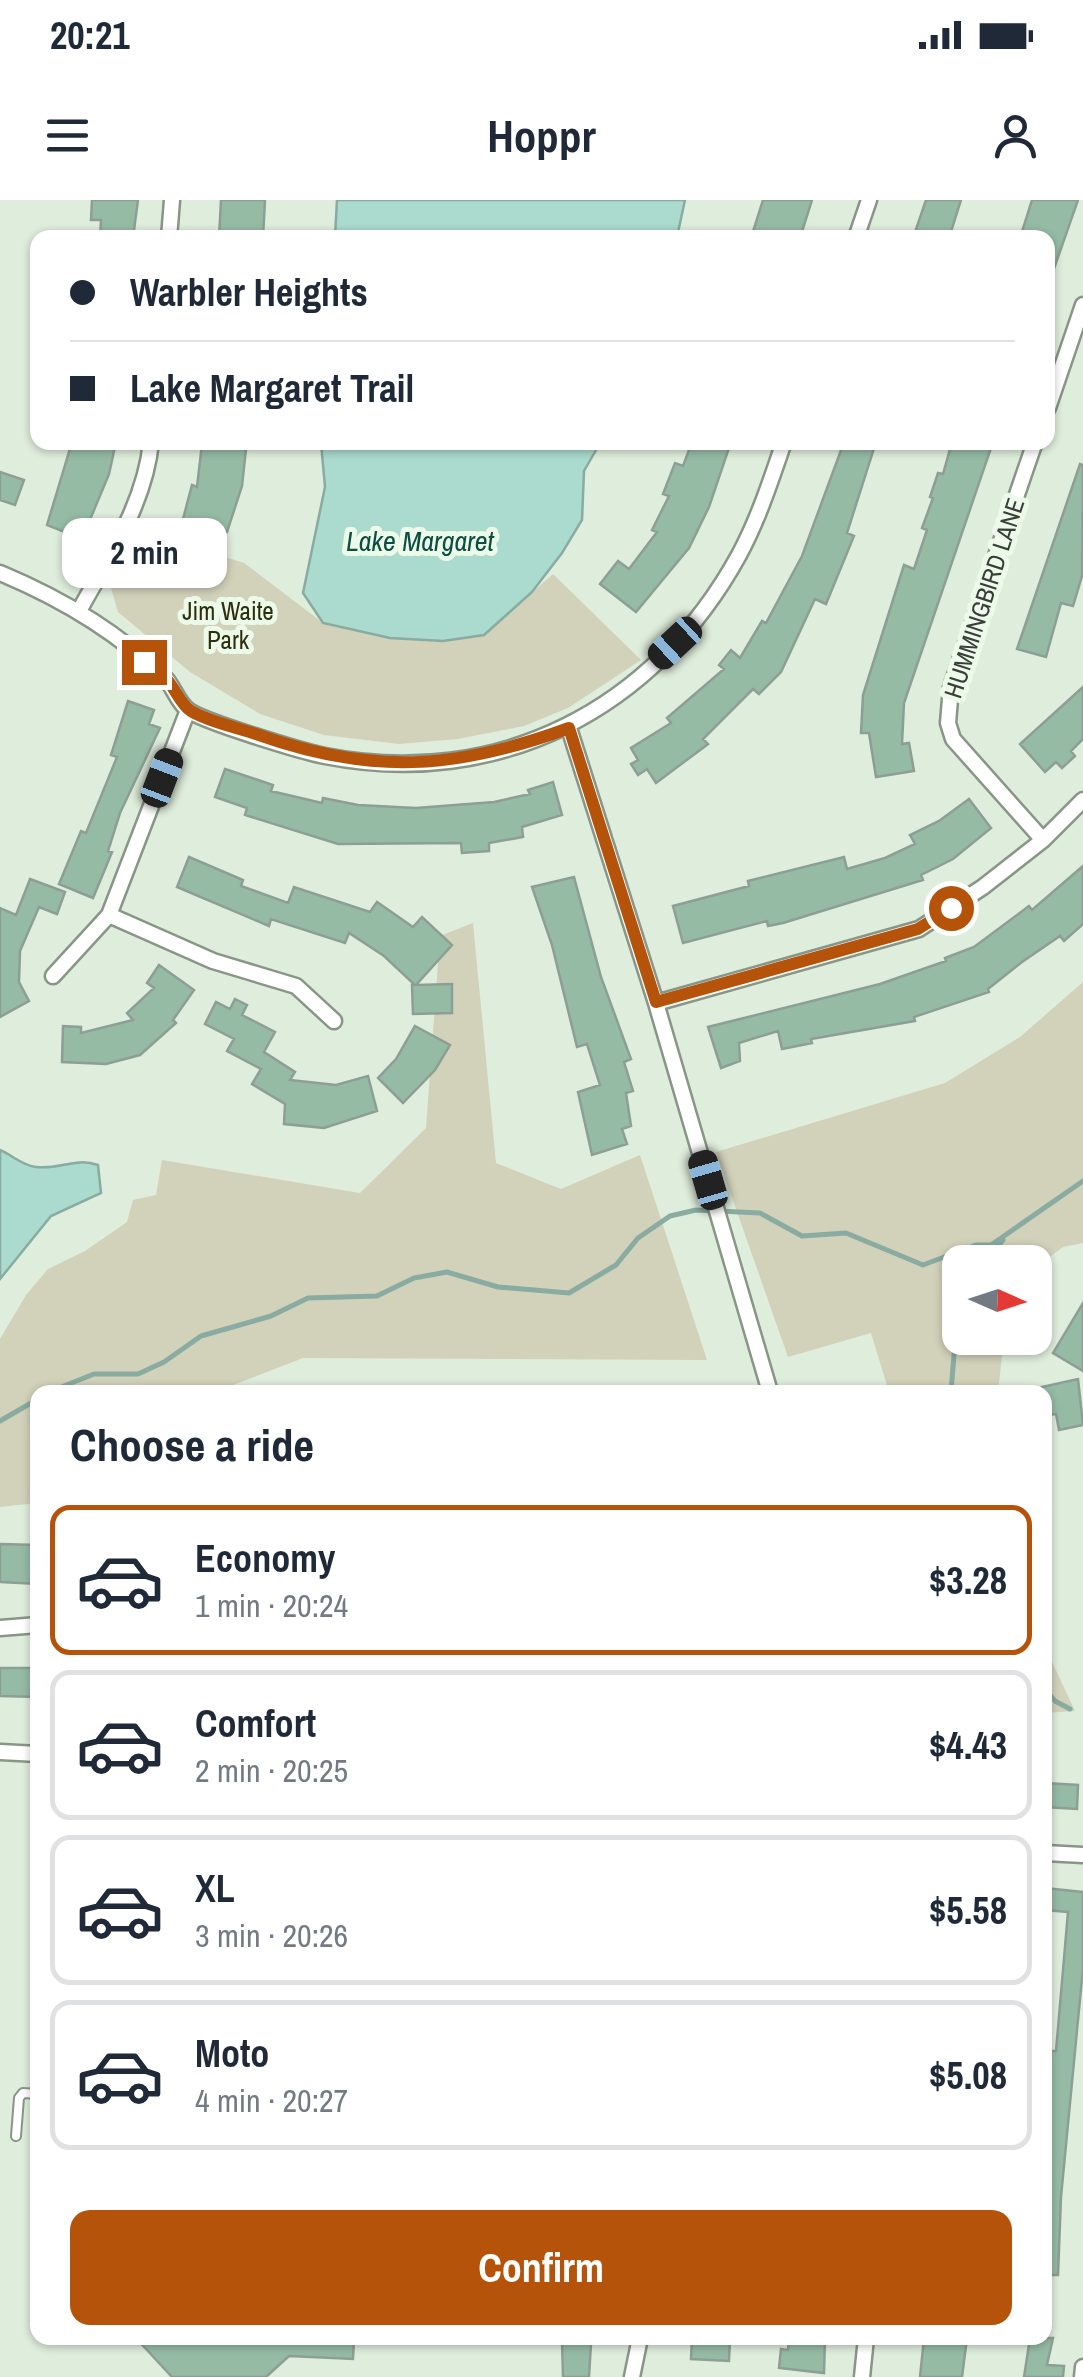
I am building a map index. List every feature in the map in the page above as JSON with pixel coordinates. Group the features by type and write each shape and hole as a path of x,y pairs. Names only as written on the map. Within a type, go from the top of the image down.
{"street":[{"path":"170,230 172,200"},
{"path":"859,230 869,200"},
{"path":"1055,387 1083,305"},
{"path":"80,611 143,484 149,450"},
{"path":"0,573 80,611 167,680 188,710 303,752 394,765 482,756 569,728 652,666 698,618 739,554 781,450"},
{"name":"HUMMINGBIRD LANE","path":"1033,450 951,687 948,724 962,753 1043,840"},
{"path":"53,976 109,915 188,710"},
{"path":"569,728 656,1002 768,1385"},
{"path":"656,1002 918,929 983,887 1043,840 1083,800"},
{"path":"109,915 213,961 296,986 334,1021"},
{"path":"0,1628 30,1626"},
{"path":"0,1752 30,1754"},
{"path":"1052,1853 1083,1855"},
{"path":"632,2377 639,2345"},
{"path":"862,2377 865,2345"},
{"path":"1082,2377 1083,2368"}],"lane":[{"path":"16,2136 18,2098 30,2093"}],"green space":[{"name":"Jim Waite Park","path":"140,530 244,563 323,623 484,635 553,574 641,660 568,708 524,726 458,739 399,744 324,735 260,714 190,672 118,612 111,588"},
{"path":"473,923 496,1163 561,1189 640,1155 707,1360 303,1358 233,1385 30,1385 30,1504 0,1507 0,1339 26,1295 48,1269 85,1251 127,1222 133,1200 156,1195 162,1160 360,1193 426,1128 440,936"},
{"path":"1083,982 1083,1243 1063,1247 1052,1255 1052,1245 942,1245 942,1355 1002,1355 999,1385 887,1385 871,1333 788,1357 716,1152 945,1083 1020,1037"},
{"path":"1052,1662 1075,1711 1052,1713"}],"water":[{"path":"337,200 685,200 679,230 335,230"},
{"name":"Lake Margaret","path":"322,450 596,450 584,471 582,520 532,592 484,635 443,641 390,638 323,623 303,593 325,487"},
{"path":"0,1150 36,1167 82,1162 98,1165 101,1193 51,1216 0,1279"}],"building":[{"path":"92,200 138,200 134,230 100,230 101,220 91,220"},
{"path":"221,200 265,200 263,230 219,230"},
{"path":"763,200 812,200 803,230 754,230"},
{"path":"926,200 961,200 952,230 916,230"},
{"path":"1032,200 1078,200 1055,266 1055,230 1023,230"},
{"path":"70,450 114,450 109,474 82,539 47,525"},
{"path":"201,450 246,450 242,486 227,532 183,519 192,485 197,487"},
{"path":"689,450 728,450 709,507 689,548 636,612 600,584 618,561 629,569 657,532 652,530 669,496 663,494 675,463 683,466"},
{"path":"841,450 873,450 847,533 854,536 826,604 815,599 781,672 759,694 753,689 703,739 708,744 656,783 647,769 638,775 631,764 638,760 631,748 671,723 667,718 724,669 719,665 731,650 740,658 762,621 766,623 802,556"},
{"path":"950,450 990,450 904,703 902,744 909,743 914,771 876,777 869,733 861,733 863,695 904,565 914,569 927,530 922,528 933,498 930,497 938,473 943,474"},
{"path":"1080,464 1082,576 1073,606 1061,603 1046,657 1017,649"},
{"path":"0,472 24,480 15,505 0,500"},
{"path":"1083,687 1083,739 1071,751 1075,756 1062,768 1056,762 1045,772 1020,744"},
{"path":"128,701 154,710 149,724 160,728 120,813 108,851 112,852 93,898 59,884 81,831 86,833 117,757 111,755"},
{"path":"225,769 273,785 271,791 322,803 323,798 358,805 416,808 494,802 530,794 528,790 553,782 562,815 522,827 523,837 489,843 489,851 462,853 461,843 338,844 245,815 247,808 215,797"},
{"path":"969,799 991,828 953,859 921,875 923,880 783,923 768,926 767,921 683,943 673,906 749,886 748,881 844,857 847,869 885,858 915,844 910,835 939,821"},
{"path":"189,857 243,880 241,886 288,903 294,887 370,912 377,902 413,927 422,917 452,945 416,985 452,984 452,1013 413,1014 415,985 384,956 349,933 345,943 271,919 269,926 177,887"},
{"path":"1083,866 1083,924 1064,941 1060,936 1022,962 989,992 914,1017 915,1021 811,1039 812,1043 782,1049 778,1031 739,1043 740,1061 721,1068 708,1027 880,984 946,961 945,958 974,947 1029,906 1032,910"},
{"path":"574,877 601,977 631,1059 624,1062 633,1091 626,1093 631,1126 622,1129 627,1144 592,1155 578,1092 600,1085 587,1044 577,1047 552,945 532,887"},
{"path":"30,879 65,892 57,914 39,907 20,951 19,982 29,1001 0,1017 0,908 16,915"},
{"path":"159,965 194,990 173,1020 176,1023 140,1055 106,1064 62,1062 63,1026 81,1027 81,1033 133,1020 127,1013 154,988 147,983"},
{"path":"235,999 247,1005 242,1015 275,1032 264,1052 295,1072 290,1080 336,1085 368,1076 377,1111 324,1128 284,1124 285,1104 252,1084 261,1069 227,1051 234,1039 205,1024 216,1002 230,1009"},
{"path":"415,1026 450,1045 435,1070 403,1103 378,1078 396,1059"},
{"path":"1083,1303 1083,1371 1053,1353"},
{"path":"1078,1379 1083,1425 1059,1430 1056,1414 1052,1414 1051,1385"},
{"path":"0,1544 30,1545 30,1584 0,1582"},
{"path":"0,1668 30,1668 30,1697 0,1696"},
{"path":"1052,1783 1078,1785 1077,1809 1052,1807"},
{"path":"1052,1889 1083,1892 1083,1968 1061,2197 1058,2275 1052,2275 1052,2051 1056,2051 1068,1912 1052,1911"},
{"path":"142,2345 354,2345 353,2359 289,2356 266,2377 172,2377"},
{"path":"562,2345 591,2345 589,2377 563,2377"},
{"path":"692,2345 730,2345 729,2361 691,2359"},
{"path":"788,2345 825,2345 824,2373 779,2368 781,2349 788,2350"},
{"path":"923,2345 966,2345 962,2377 920,2377"},
{"path":"1029,2345 1051,2345 1047,2365 1064,2366 1063,2377 1024,2377"}],"waterway":[{"path":"66,1385 94,1374 138,1374 164,1362 201,1336 271,1316 308,1298 377,1296 414,1278 447,1272 498,1287 569,1293 616,1265 638,1238 670,1216 696,1210 760,1213 802,1236 846,1233 923,1265 976,1245 991,1245 1083,1181"},
{"path":"999,1245 1003,1240"},
{"path":"952,1385 954,1355"},
{"path":"0,1421 30,1404"},
{"path":"1052,1697 1070,1709"}],"route":[{"path":"144,662 167,680 188,710 303,752 348,760 394,765 438,763 482,756 569,728 656,1002 918,929 951,908"}]}
